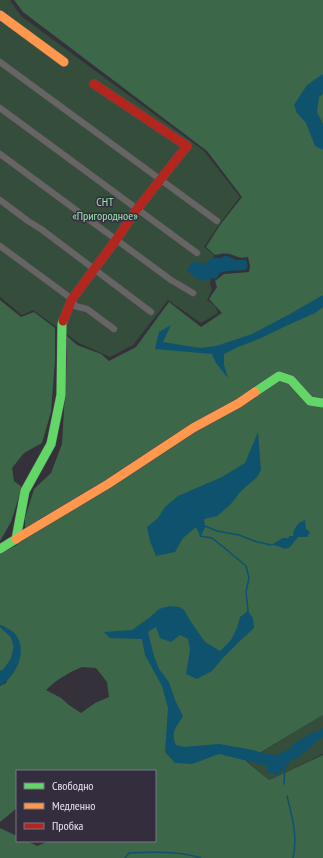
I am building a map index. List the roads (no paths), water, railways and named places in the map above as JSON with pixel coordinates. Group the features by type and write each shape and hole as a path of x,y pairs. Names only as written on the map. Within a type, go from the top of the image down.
{"street":[{"path":"0,15 64,62"},
{"path":"0,62 217,221"},
{"path":"16,539 25,491 51,444 61,394 62,324 72,299 137,209 187,146 94,84"},
{"path":"0,108 196,253"},
{"path":"0,154 171,280 193,293"},
{"path":"0,200 152,312"},
{"path":"0,246 72,299 75,306 87,309 114,329"},
{"path":"0,548 108,484 193,428 239,403 279,376 291,380 310,401 323,403"}],"water":[{"path":"323,74 323,94 319,97 317,112 323,124 323,150 315,146 306,123 297,113 294,105 307,85"},
{"path":"224,256 237,260 246,260 248,267 245,270 220,273 216,279 213,278 209,280 196,278 187,271 193,262 207,263 211,258 221,258"},
{"path":"323,295 323,307 315,313 224,354 224,365 228,378 216,363 212,354 155,349 159,332 171,325 163,342 200,348 216,346 252,334"},
{"path":"258,432 261,470 257,477 217,516 204,519 205,526 200,536 196,527 183,538 175,552 156,556 150,541 147,527 158,518 165,507 178,496 222,477 245,463"},
{"path":"305,520 306,529 310,532 307,537 298,537 290,547 285,549 271,545 283,538 293,536 296,526"},
{"path":"170,606 179,607 184,610 205,642 220,651 231,640 237,628 240,617 248,611 253,618 254,628 222,659 212,671 197,679 186,674 190,650 188,639 180,635 171,642 160,638 156,627 148,632 159,669 169,682 175,700 183,716 174,733 176,745 184,747 219,744 253,750 265,754 277,755 289,749 293,744 314,732 320,731 323,728 323,738 316,742 299,757 291,760 278,775 267,773 268,766 219,754 192,764 175,763 165,752 168,708 162,686 145,655 142,639 110,638 104,632 132,630 159,609"},
{"path":"0,625 16,635 21,649 15,670 6,682 0,686 0,671 3,670 11,659 14,647 11,637 0,627"}],"waterway":[{"path":"248,611 246,592 249,578 246,566 212,538 200,536 205,526 217,531 239,535 254,541 271,545"},
{"path":"284,784 285,767"},
{"path":"287,796 295,834 293,858"},
{"path":"125,858 129,853 156,852 184,854 201,858"}],"park label":[{"name":"СНТ «Пригородное»","path":"105,209"}]}
